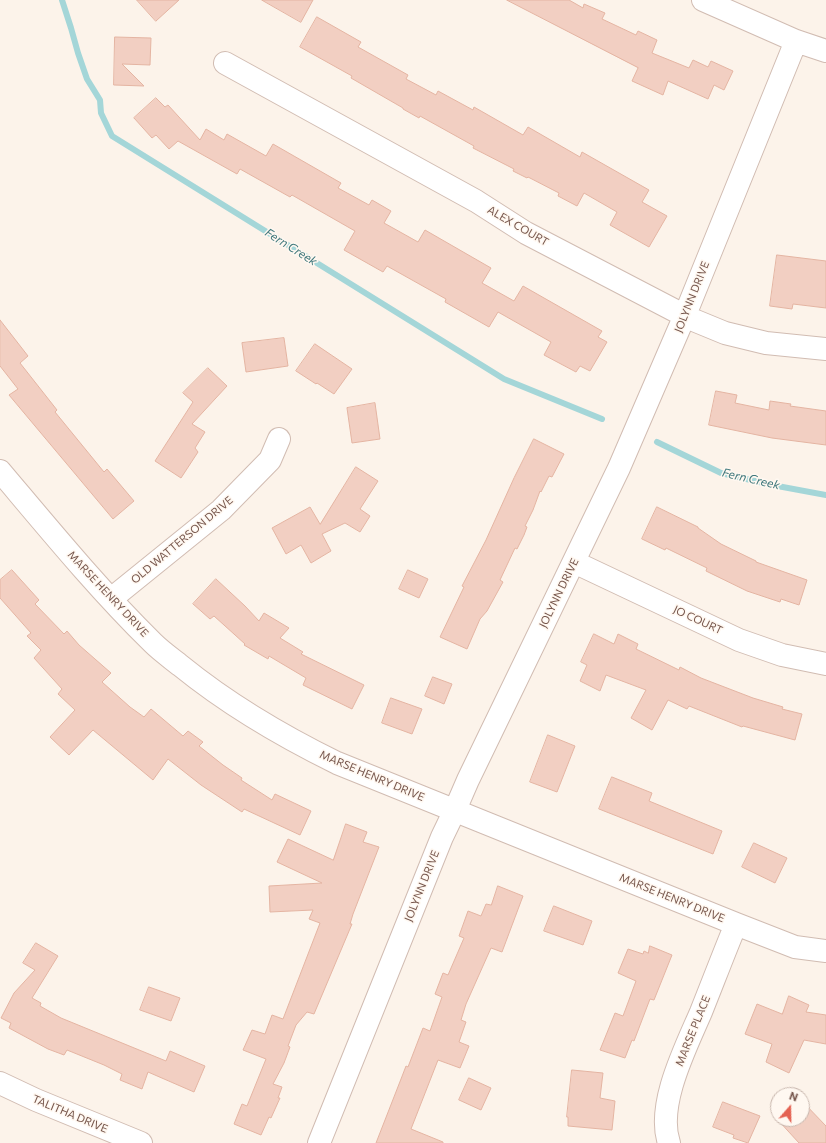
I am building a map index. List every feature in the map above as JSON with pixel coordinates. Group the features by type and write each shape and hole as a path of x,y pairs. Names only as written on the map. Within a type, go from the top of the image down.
{"street":[{"path":"703,0 796,41 826,51"},
{"name":"JOLYNN DRIVE","path":"319,1143 442,837 468,780 619,468 685,315 796,41"},
{"name":"ALEX COURT","path":"225,62 476,201 526,233 691,319 725,333 766,344 826,349"},
{"name":"OLD WATTERSON DRIVE","path":"111,599 221,510 270,460 279,440"},
{"name":"MARSE HENRY DRIVE","path":"0,471 80,566 154,644 197,679 251,716 296,743 337,763 736,924 795,947 826,951"},
{"name":"JO COURT","path":"574,562 739,640 782,655 826,664"},
{"name":"MARSE PLACE","path":"669,1143 666,1123 667,1106 675,1074 736,924"},
{"name":"TALITHA DRIVE","path":"0,1083 36,1100 141,1143"}],"building":[{"path":"137,0 179,0 156,21"},
{"path":"262,0 313,0 301,22"},
{"path":"507,0 569,0 583,8 584,4 605,13 602,19 636,35 638,31 657,40 652,53 689,68 693,60 708,67 711,61 733,71 724,90 714,85 708,99 668,81 663,95 632,81 638,68"},
{"path":"317,17 361,42 358,47 408,75 406,79 436,95 438,91 473,110 474,107 523,135 528,127 580,157 582,152 649,190 642,202 667,216 649,247 610,225 617,212 584,193 577,206 558,196 559,193 513,171 514,169 473,148 474,146 420,116 419,118 403,109 351,78 352,76 300,47"},
{"path":"115,37 151,38 150,65 122,64 144,86 114,85"},
{"path":"156,98 165,107 168,105 200,140 206,129 224,140 227,134 266,156 273,144 341,183 338,188 369,205 372,200 391,211 384,223 418,242 425,230 491,268 482,283 514,301 523,286 602,331 598,337 607,342 590,371 580,366 576,372 544,355 551,342 498,312 489,327 445,302 446,299 387,266 383,272 344,250 355,231 292,195 290,197 240,169 237,174 178,141 169,149 156,135 152,138 134,118"},
{"path":"777,255 826,261 826,308 793,304 792,309 770,306"},
{"path":"0,320 28,356 20,363 57,410 55,412 104,472 107,469 134,501 113,519 9,395 18,389 0,366"},
{"path":"284,338 288,366 246,372 242,343"},
{"path":"315,344 352,369 334,394 296,371"},
{"path":"208,368 227,386 192,424 205,432 195,448 198,452 181,478 155,461 193,402 183,393"},
{"path":"716,391 737,395 735,403 769,410 770,401 791,404 790,406 826,411 826,445 772,438 709,425"},
{"path":"375,403 380,439 352,443 347,408"},
{"path":"534,439 564,454 552,477 549,476 541,492 540,491 525,526 527,527 524,535 517,549 515,548 500,580 503,582 487,611 480,619 467,649 440,637 464,587 462,586 486,540 514,478"},
{"path":"356,467 378,481 360,509 370,516 360,532 345,523 322,534 331,551 311,563 301,545 286,554 272,528 310,507 320,524"},
{"path":"657,507 698,527 721,544 756,562 807,580 799,605 781,599 780,602 747,591 706,571 707,568 666,548 665,550 642,539"},
{"path":"12,570 39,600 35,604 64,634 67,631 79,645 111,673 102,682 130,707 144,717 151,709 183,736 188,731 203,742 199,746 242,778 241,780 272,800 275,794 311,811 300,835 244,809 242,812 201,785 168,759 153,780 93,730 69,755 50,737 75,710 58,694 62,689 34,658 41,650 27,636 31,633 0,598 0,580"},
{"path":"408,570 428,579 419,598 399,589"},
{"path":"216,579 259,621 264,613 289,628 280,638 303,652 301,654 364,685 352,709 303,685 306,678 269,656 268,659 244,645 245,644 214,616 210,619 193,604"},
{"path":"594,634 614,644 618,634 638,644 636,649 679,670 680,667 701,678 753,698 783,707 782,709 802,714 795,740 743,726 742,727 689,706 687,709 668,700 652,730 631,718 646,690 606,675 600,691 580,681 587,665 581,662"},
{"path":"433,677 452,684 444,704 425,696"},
{"path":"391,698 422,709 412,734 382,723"},
{"path":"548,735 575,746 557,792 530,782"},
{"path":"612,777 652,793 649,801 722,831 713,854 599,809"},
{"path":"346,824 367,832 363,842 379,847 353,914 350,924 352,924 314,1014 307,1012 296,1025 288,1046 290,1047 284,1063 273,1084 282,1087 278,1098 280,1098 261,1135 234,1124 242,1104 247,1106 266,1059 243,1050 252,1030 265,1034 272,1015 283,1019 320,923 309,919 313,910 270,912 269,886 322,883 277,862 288,839 333,860"},
{"path":"754,843 787,858 775,883 742,867"},
{"path":"498,886 523,896 502,952 491,948 466,1004 461,1020 466,1022 459,1042 469,1046 460,1068 438,1060 411,1129 443,1143 376,1143 406,1066 408,1067 423,1028 430,1031 442,997 435,994 443,973 448,975 464,938 459,936 468,911 481,916 486,904 491,905"},
{"path":"554,906 592,921 583,945 544,931"},
{"path":"36,943 58,956 32,998 41,1003 40,1006 61,1018 166,1061 170,1051 205,1066 194,1092 148,1072 142,1089 120,1080 122,1074 104,1065 67,1050 64,1055 48,1049 9,1028 11,1023 1,1018 14,993 35,970 23,963"},
{"path":"650,946 672,955 654,1000 650,999 634,1041 632,1040 625,1058 600,1050 615,1013 623,1016 636,981 618,973 628,949 643,954 644,951 648,953"},
{"path":"149,987 180,998 171,1021 140,1010"},
{"path":"789,996 809,1005 806,1012 826,1015 826,1044 804,1040 789,1073 766,1062 772,1044 745,1034 757,1004 782,1014"},
{"path":"572,1070 603,1073 600,1098 615,1101 612,1130 568,1126 567,1117"},
{"path":"469,1078 491,1088 481,1110 459,1100"},
{"path":"723,1102 760,1116 748,1143 733,1138 734,1135 713,1127"},
{"path":"810,1109 826,1126 826,1143 799,1143 784,1127 810,1127"}],"waterway":[{"name":"Fern Creek","path":"62,0 87,79 100,100 101,113 112,136 504,379 602,419"},
{"name":"Fern Creek","path":"657,442 721,473 772,485 826,495"}]}
